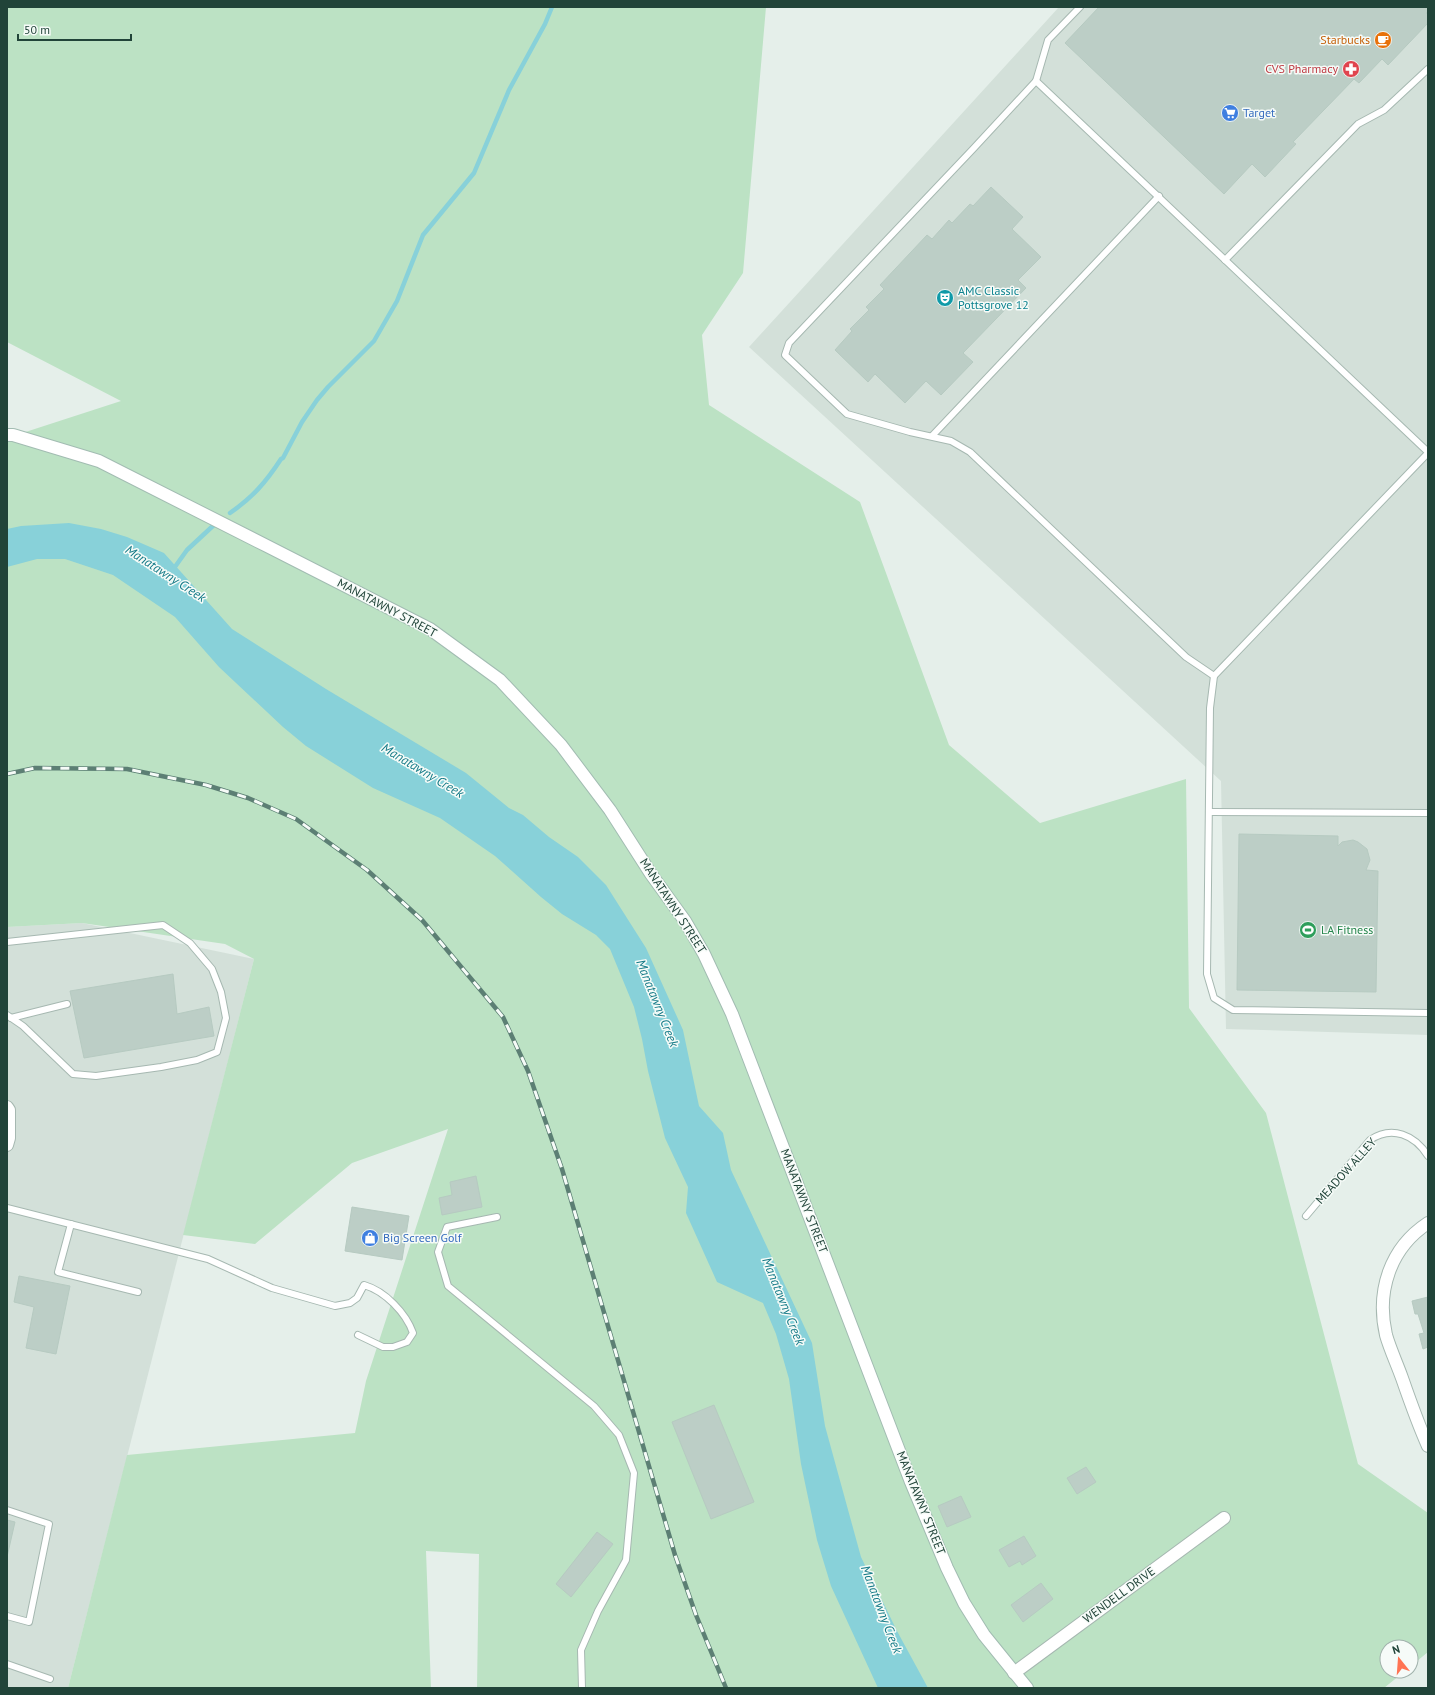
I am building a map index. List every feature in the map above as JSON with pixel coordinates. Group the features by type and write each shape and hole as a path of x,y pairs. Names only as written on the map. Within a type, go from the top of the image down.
{"street":[{"name":"MANATAWNY STREET","path":"7,435 13,435 99,461 430,629 500,680 560,745 610,810 651,874 685,921 704,954 732,1014 928,1522 964,1603 984,1635 1027,1688"},
{"path":"7,1107 9,1110 9,1124 7,1145"},
{"path":"1428,1223 1408,1239 1398,1251 1385,1284 1382,1299 1387,1335 1428,1446"},
{"name":"WENDELL DRIVE","path":"1014,1672 1224,1518"}],"lane":[{"path":"1080,7 1048,40 1036,81 789,343 786,355 847,414 910,432 951,441 970,452 1186,657 1214,676"},
{"path":"1225,260 1321,160 1358,124 1384,110 1428,69"},
{"path":"1036,81 1159,196 1428,453 1214,676 1210,708 1207,974 1214,998 1233,1010 1428,1013"},
{"path":"932,436 1159,196"},
{"path":"1210,812 1428,813"},
{"path":"7,942 163,925 190,943 212,969 221,992 226,1018 217,1052 197,1060 96,1076 73,1074 22,1026 9,1017"},
{"path":"9,1017 67,1004"},
{"name":"MEADOW ALLEY","path":"1306,1216 1370,1140 1378,1135 1385,1133 1407,1135 1423,1147 1428,1156"},
{"path":"7,1208 208,1259 272,1288 335,1306 350,1303 357,1298 364,1285 383,1295 396,1307 410,1323 413,1333 407,1342 392,1347 383,1347 358,1335"},
{"path":"497,1217 447,1227 438,1252 448,1286 594,1406 619,1435 634,1473 626,1560 598,1611 581,1650 582,1688"},
{"path":"71,1224 58,1272 138,1292"},
{"path":"7,1510 49,1524 29,1622 7,1616"},
{"path":"7,1664 50,1679"}],"shaded area":[{"path":"1059,7 1428,7 1428,1035 1226,1029 1221,781 749,347"},
{"path":"82,923 254,959 68,1688 7,1688 7,927"}],"green space":[{"path":"7,7 766,7 743,273 702,335 709,405 860,502 949,745 1040,823 1186,779 1189,1008 1266,1113 1358,1464 1428,1513 1428,1652 1419,1659 1419,1639 1379,1639 1379,1679 1395,1679 1384,1688 477,1688 479,1554 426,1551 431,1688 68,1688 127,1455 355,1433 366,1381 448,1129 352,1163 255,1244 183,1235 254,959 225,944 82,923 7,927 7,438 121,401 7,342"}],"water":[{"name":"Manatawny Creek","path":"69,523 101,529 127,537 164,553 232,629 326,689 466,773 509,808 523,815 549,837 578,857 606,885 646,948 683,1030 699,1106 723,1133 731,1170 812,1343 825,1426 861,1557 897,1631 928,1688 878,1688 831,1586 817,1540 801,1464 789,1379 776,1334 763,1303 717,1282 686,1213 688,1187 665,1138 634,1007 610,949 596,935 562,914 495,856 440,818 373,788 306,746 283,727 219,667 175,617 113,575 65,559 37,559 7,567 7,529 21,526"}],"building":[{"name":"Target","path":"1099,7 1428,7 1428,11 1426,13 1428,15 1428,23 1388,65 1382,59 1359,83 1354,79 1293,142 1296,144 1265,177 1252,164 1224,194 1065,43"},
{"name":"AMC Classic Pottsgrove 12","path":"991,187 1023,217 1012,229 1041,257 1018,280 1026,288 963,353 973,362 941,395 926,381 905,403 875,374 868,382 835,350 852,331 850,329 869,310 866,307 884,289 880,285 927,235 932,239 949,220 952,223 970,204 973,206"},
{"name":"LA Fitness","path":"1239,834 1338,836 1338,846 1342,842 1353,840 1367,849 1370,860 1366,870 1378,871 1376,992 1237,990"},
{"path":"173,974 177,1014 209,1007 214,1036 84,1058 70,991"},
{"path":"476,1176 482,1207 442,1215 439,1198 452,1195 450,1182"},
{"path":"352,1207 409,1216 402,1260 345,1251"},
{"path":"19,1276 70,1286 56,1354 26,1348 34,1307 14,1302"},
{"path":"1428,1297 1428,1347 1423,1349 1419,1334 1424,1333 1418,1314 1415,1314 1412,1301"},
{"path":"714,1405 754,1502 711,1519 672,1422"},
{"path":"1086,1467 1096,1482 1077,1494 1067,1478"},
{"path":"961,1496 971,1517 947,1527 938,1506"},
{"path":"7,1520 15,1522 7,1557"},
{"path":"597,1532 613,1544 571,1597 556,1584"},
{"path":"1024,1536 1036,1556 1022,1565 1020,1561 1009,1567 999,1550"},
{"path":"1041,1583 1053,1599 1023,1622 1011,1605"}],"waterway":[{"path":"230,513 246,501 270,475 283,458 302,422 317,400 374,341 397,301 423,235 474,173 509,90 545,24 552,7"},
{"name":"Manatawny Creek","path":"172,571 187,550 215,524"}],"railway":[{"path":"7,774 35,768 127,769 206,785 248,798 296,819 367,870 422,920 503,1017 528,1071 562,1169 675,1555 696,1615 726,1688"}],"place":[{"name":"Starbucks","path":"1383,40"},
{"name":"CVS Pharmacy","path":"1351,69"},
{"name":"Target","path":"1230,113"},
{"name":"AMC Classic Pottsgrove 12","path":"945,298"},
{"name":"LA Fitness","path":"1308,930"},
{"name":"Big Screen Golf","path":"370,1238"}]}
